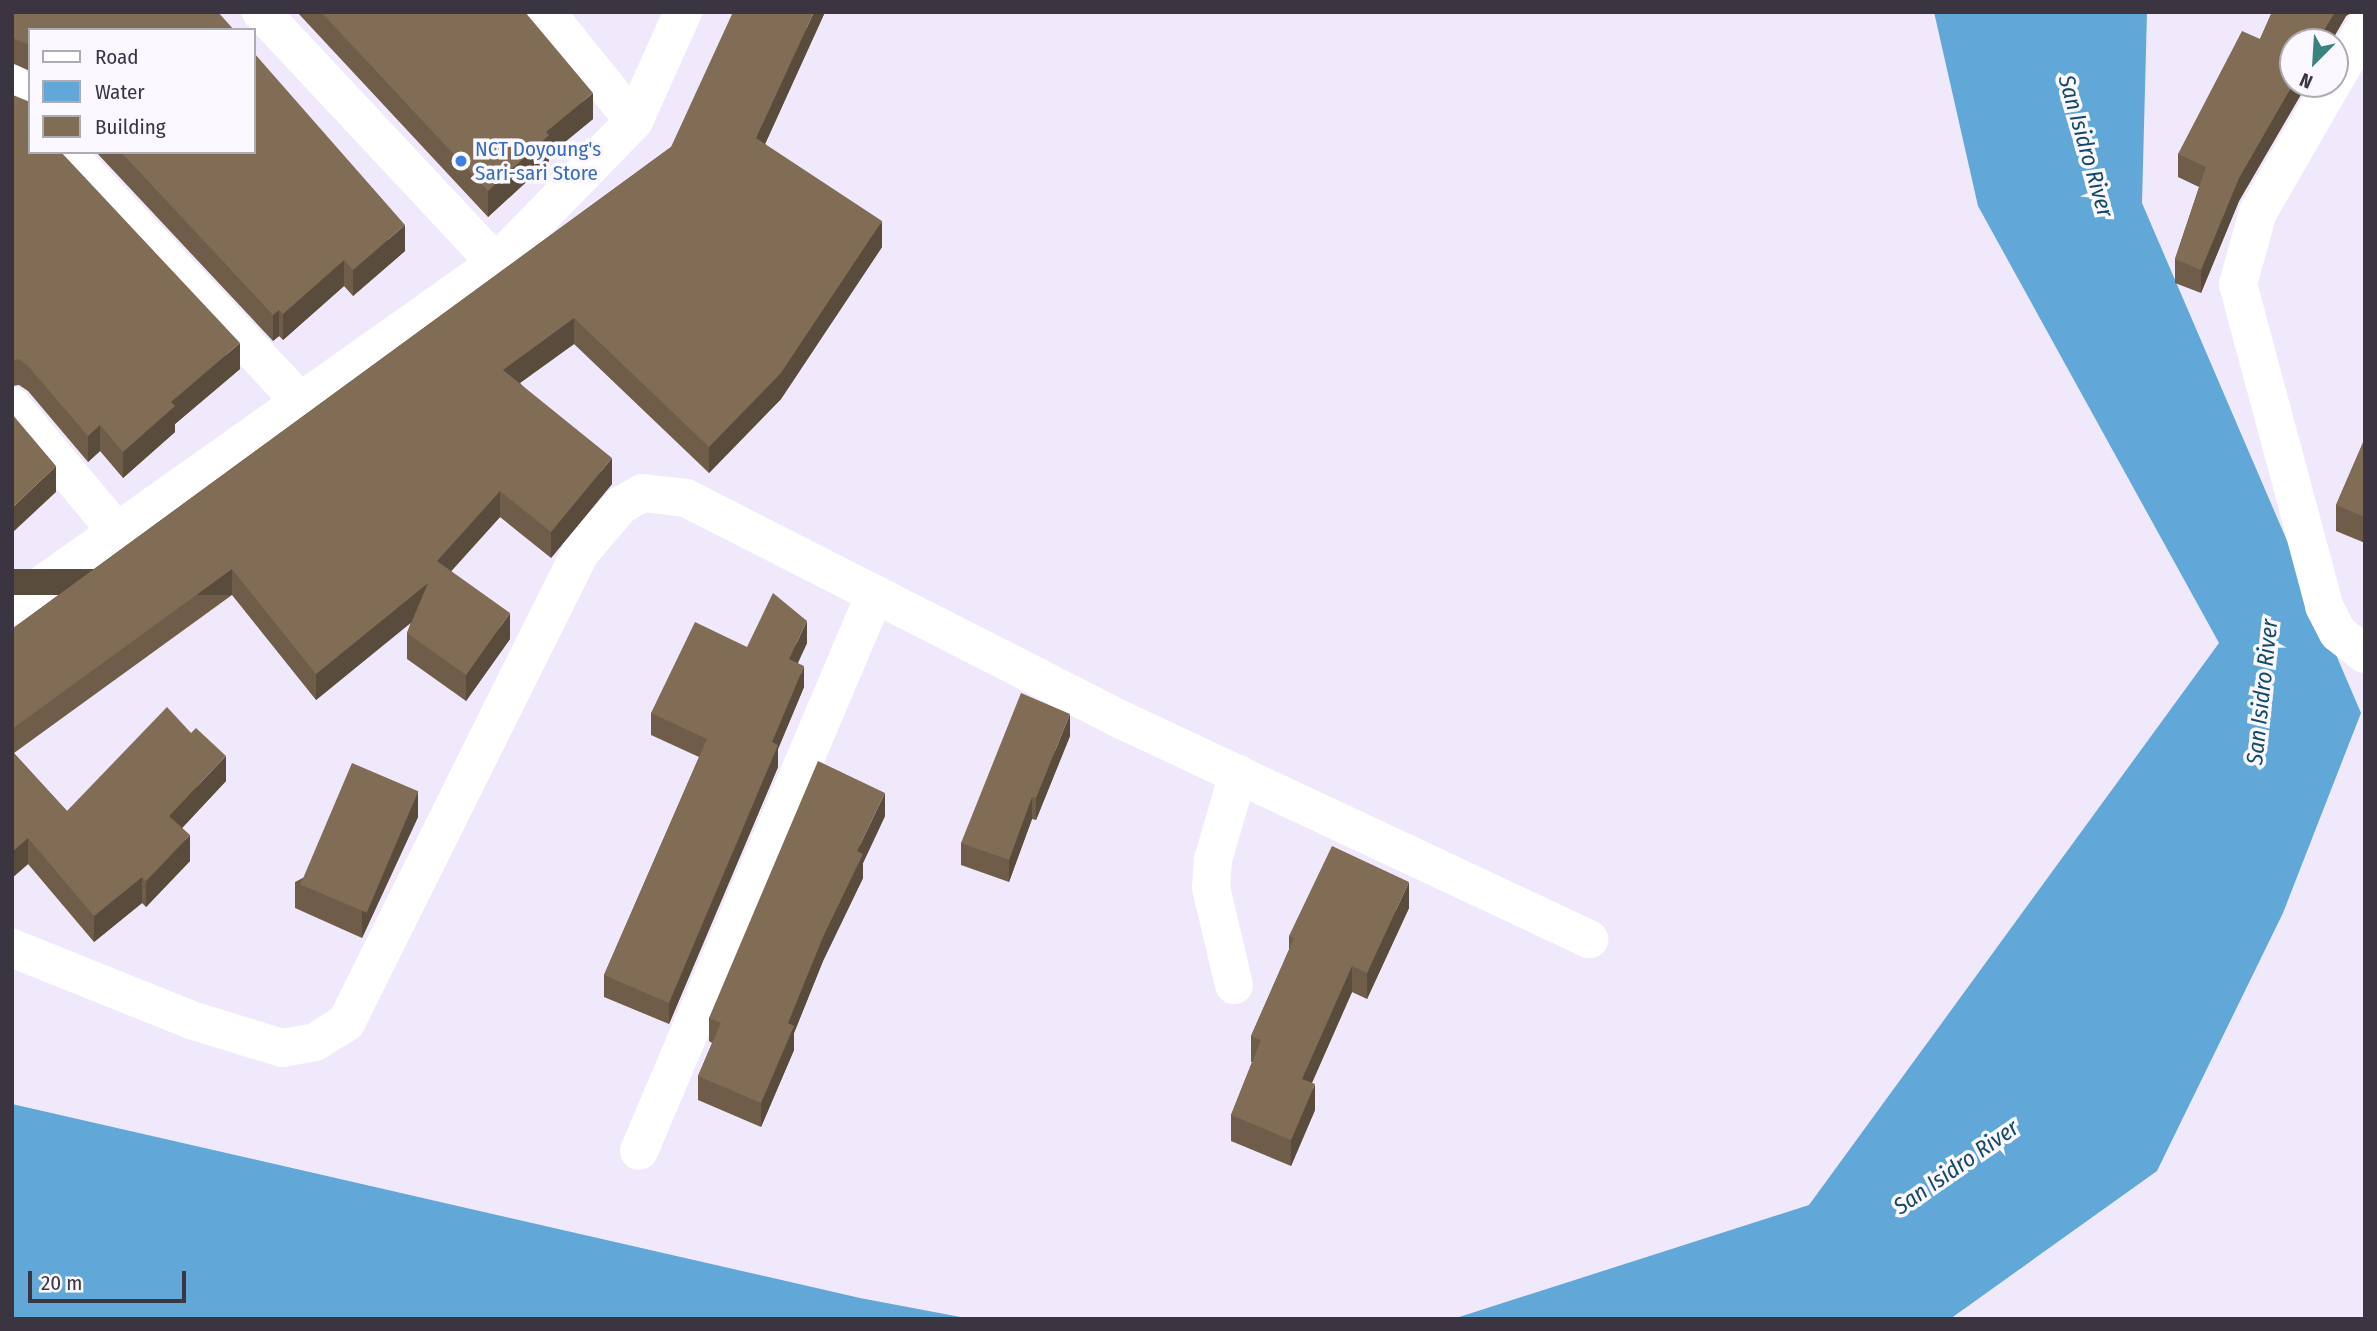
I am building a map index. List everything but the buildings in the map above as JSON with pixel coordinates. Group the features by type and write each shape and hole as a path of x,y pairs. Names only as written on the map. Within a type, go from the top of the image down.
{"street":[{"path":"261,12 496,263"},
{"path":"546,12 634,121"},
{"path":"12,606 115,529 496,263 634,121 683,12"},
{"path":"2349,55 2365,27"},
{"path":"12,84 28,104"},
{"path":"2324,98 2258,212 2238,284 2324,606 2338,634 2365,654"},
{"path":"68,154 298,400"},
{"path":"12,406 115,529"},
{"path":"12,948 191,1020 282,1048 315,1042 346,1023 580,553 621,505 643,493 686,498 1238,774 1589,939"},
{"path":"639,1151 875,594"},
{"path":"1234,985 1211,888 1213,860 1238,774"}],"water":[{"name":"San Isidro River","path":"1934,12 2147,12 2142,203 2361,713 2283,913 2157,1171 1950,1319 1453,1319 1809,1205 2219,643 1978,206"},
{"path":"12,1104 860,1298 971,1319 12,1319"}],"place":[{"name":"NCT Doyoung's Sari-sari Store","path":"461,161"}]}
